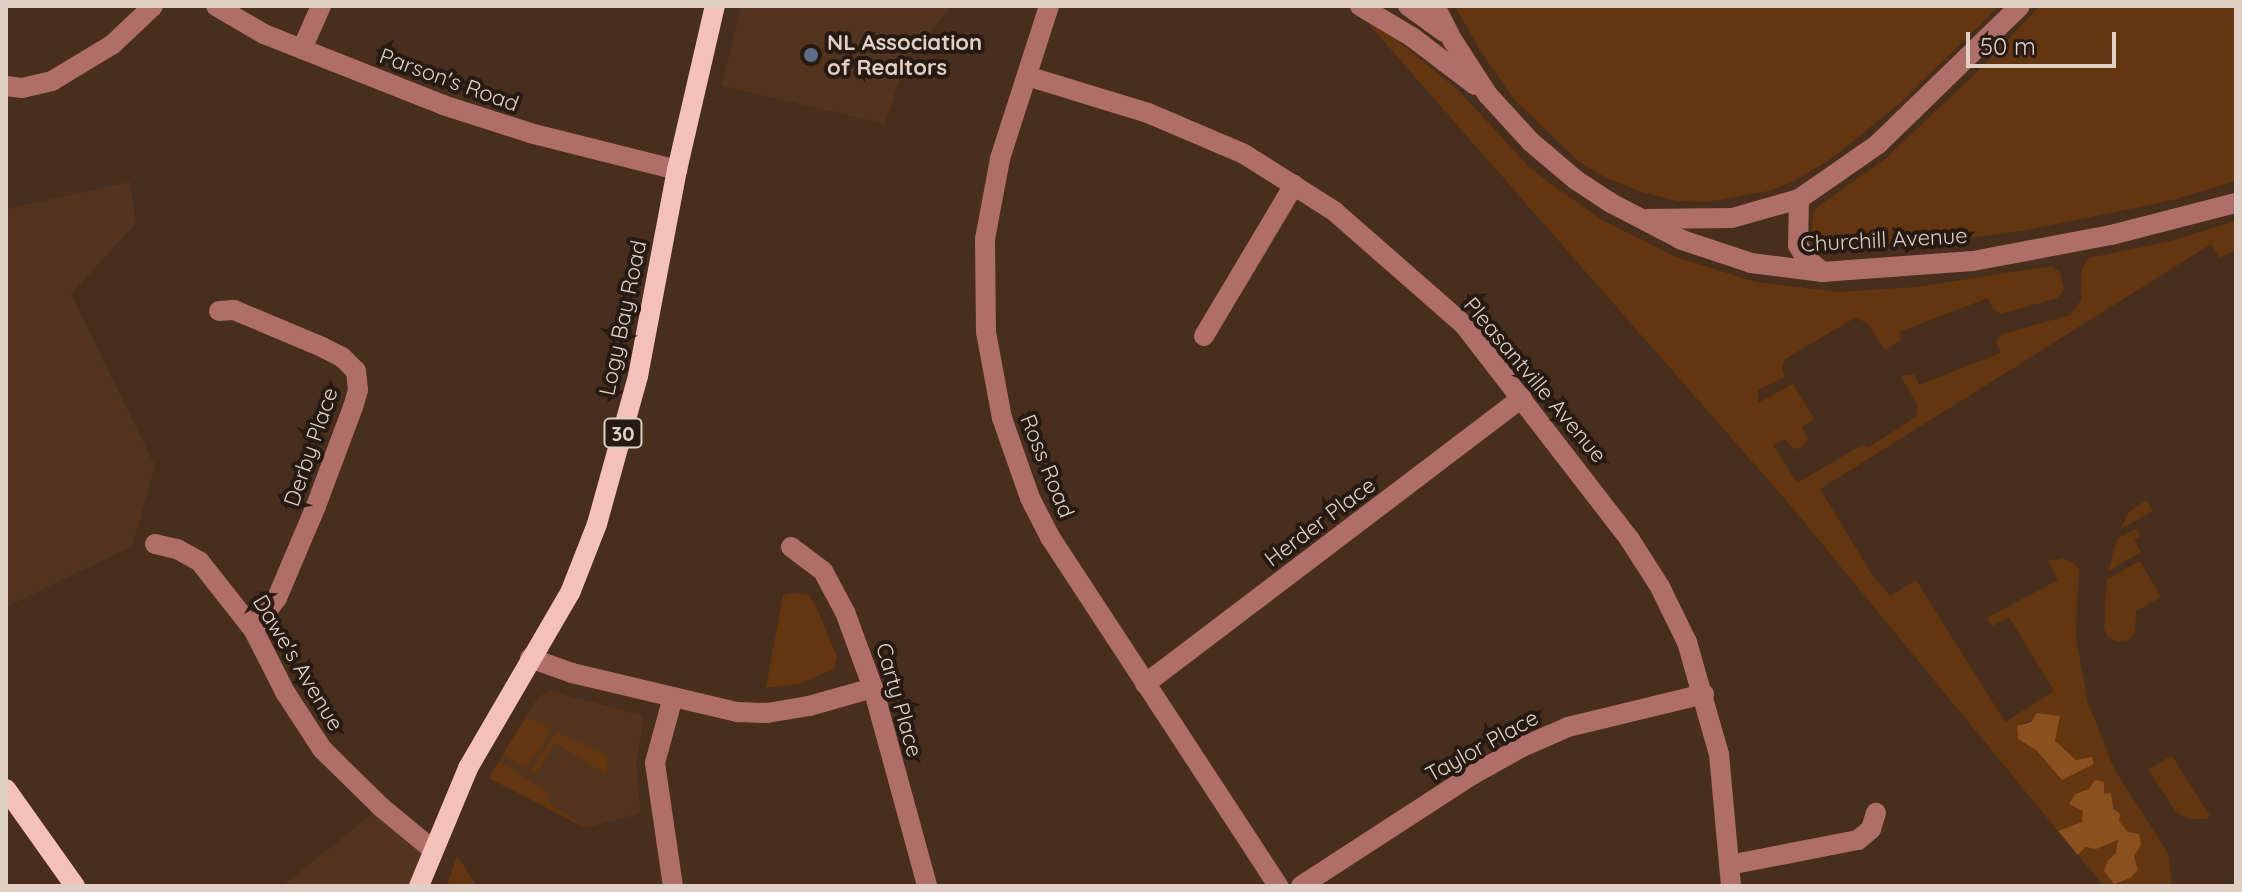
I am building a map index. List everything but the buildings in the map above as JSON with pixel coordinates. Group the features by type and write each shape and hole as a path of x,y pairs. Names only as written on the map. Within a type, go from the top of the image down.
{"main road":[{"name":"Logy Bay Road","path":"419,886 468,768 570,593 597,524 638,376 677,170 715,6"},
{"path":"6,789 75,886"}],"street":[{"path":"6,86 22,88 52,81 113,44 153,6"},
{"name":"Parson's Road","path":"216,6 264,34 481,118 677,170"},
{"path":"302,49 321,6"},
{"name":"Ross Road","path":"1049,6 1000,159 985,239 986,332 992,380 1013,453 1050,537 1278,886"},
{"path":"1360,6 1412,37 1488,95"},
{"path":"1408,6 1435,23 1453,41"},
{"path":"1435,6 1453,41 1488,95"},
{"path":"1639,219 1697,221 1732,218 1799,199 1878,144 2020,6"},
{"name":"Pleasantville Avenue","path":"1027,76 1198,132 1294,185 1371,240 1464,325 1590,485 1660,587 1687,642 1704,694 1723,786 1731,886"},
{"name":"Churchill Avenue","path":"1488,95 1531,142 1576,180 1639,219 1728,257 1774,267 1822,272 1973,261 2111,235 2236,203"},
{"path":"1204,336 1294,185"},
{"path":"1799,199 1798,245 1805,257 1822,272"},
{"name":"Derby Place","path":"219,311 234,310 322,347 342,357 356,371 358,390 353,407 316,506 277,598 253,629"},
{"name":"Herder Place","path":"1145,684 1522,398"},
{"name":"Dawe's Avenue","path":"155,544 177,549 200,562 253,629 285,692 322,749 381,807 432,849"},
{"name":"Carty Place","path":"791,547 823,571 845,612 873,688 927,886"},
{"path":"530,658 572,673 737,712 767,713 809,706 873,688"},
{"name":"Taylor Place","path":"1301,886 1472,775 1522,747 1568,727 1704,694"},
{"path":"673,697 655,763 673,886"},
{"path":"1729,865 1858,840 1871,829 1876,813"}],"shaded area":[{"path":"741,6 952,6 906,60 885,124 722,86"},
{"path":"1455,6 1999,6 1901,102 1834,157 1790,183 1768,191 1707,202 1678,201 1642,192 1607,178 1578,161 1514,99 1480,50"},
{"path":"2040,6 2236,6 2236,181 2173,200 2022,231 1870,251 1833,252 1824,248 1812,229 1813,213 1820,205 1884,160 1974,75"},
{"path":"1367,22 1403,38 1399,42 1459,91 1528,166 1552,185 1602,220 1676,257 1755,282 1840,292 1917,287 2052,266 2060,272 2064,290 2057,298 2001,314 1993,309 1988,298 1899,332 1901,340 1885,350 1868,324 1856,317 1785,359 1782,369 1785,377 1758,390 1758,403 1793,384 1814,419 1802,426 1808,440 1800,449 1793,448 1785,439 1773,445 1797,483 1862,445 1869,447 1916,417 1918,405 1901,377 1915,375 1919,385 2001,353 1996,341 2000,335 2070,315 2081,300 2082,268 2089,258 2167,242 2236,221 2236,250 2220,258 2211,244 1820,489 1871,573 1890,596 1916,580 2005,722 2054,691 2009,617 1992,626 1987,618 2058,580 2048,561 2063,558 2075,564 2079,570 2075,634 2088,703 2114,769 2168,853 2172,886 2104,886 2078,855 2085,847 2096,849 2118,839 2116,853 2108,860 2114,884 2128,832 2119,821 2111,793 2083,811 2083,822 2058,831 1791,506","holes":["2045,715 2059,716 2055,740 2063,751 2076,761 2094,764 2062,780 2036,750 2018,739 2017,726"]},
{"path":"130,182 136,223 71,294 155,466 132,546 6,607 6,209"},
{"path":"2147,500 2153,511 2119,530 2130,511"},
{"path":"2136,529 2140,536 2134,540 2141,552 2108,571 2117,539"},
{"path":"2140,561 2161,597 2136,611 2135,634 2127,641 2117,642 2108,637 2104,628 2107,579"},
{"path":"783,595 808,595 815,604 837,657 834,669 799,684 766,688"},
{"path":"550,691 641,715 643,721 636,767 641,813 586,828 489,778 538,697"},
{"path":"2037,713 2060,716 2055,741 2076,760 2092,757 2094,764 2062,780 2036,750 2018,739 2017,726 2031,722"},
{"path":"526,717 552,729 526,768 503,754"},
{"path":"557,732 603,753 608,758 606,774 555,743 535,774 530,771"},
{"path":"2172,756 2210,816 2206,819 2189,819 2176,812 2148,769"},
{"path":"499,761 551,795 548,802 586,828 489,778"},
{"path":"2095,780 2104,782 2104,794 2111,793 2114,809 2120,814 2119,821 2128,832 2139,834 2141,845 2134,856 2138,870 2130,878 2114,884 2104,871 2108,860 2116,853 2118,840 2096,849 2085,847 2078,855 2058,831 2082,822 2083,811 2069,804 2075,794 2089,789"},
{"path":"381,807 432,849 419,886 282,886"},
{"path":"457,856 477,886 447,886"}],"place":[{"name":"NL Association of Realtors","path":"811,55"}]}
